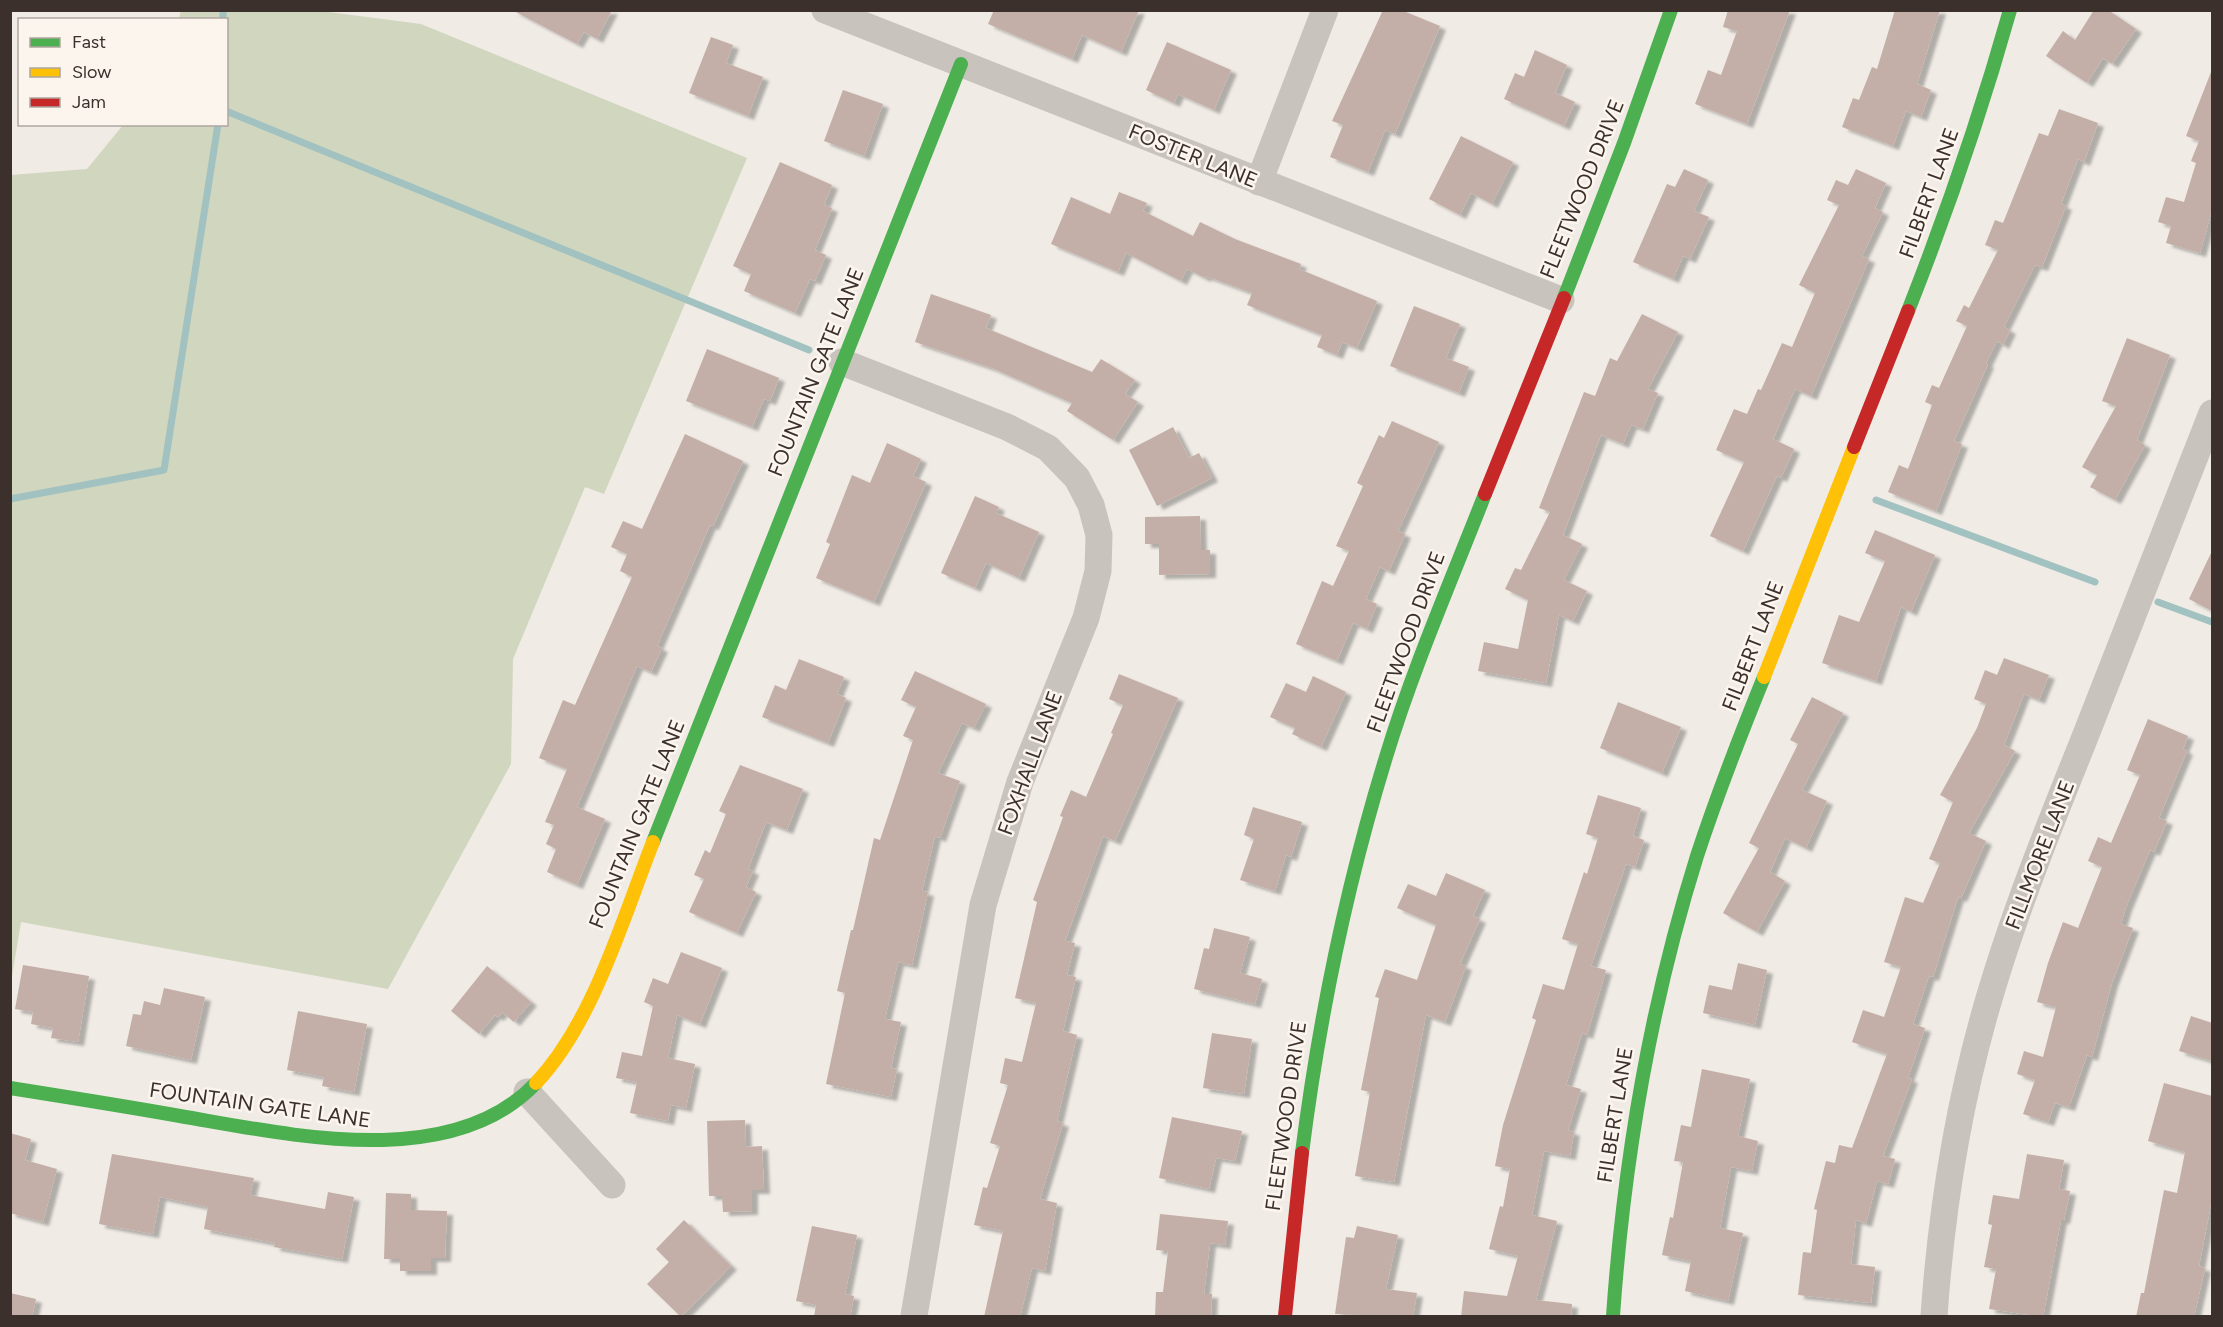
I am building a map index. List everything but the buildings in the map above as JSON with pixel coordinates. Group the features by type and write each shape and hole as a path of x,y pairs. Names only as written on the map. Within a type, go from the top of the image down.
{"street":[{"name":"FOSTER LANE","path":"825,10 1561,300"},
{"path":"1259,182 1325,10"},
{"name":"FLEETWOOD DRIVE","path":"1285,1317 1299,1163 1318,1029 1335,946 1359,849 1404,703 1626,138 1671,10"},
{"name":"FILBERT LANE","path":"1613,1317 1623,1198 1639,1084 1660,986 1688,883 1726,772 1946,213 1984,103 2010,10"},
{"name":"FOUNTAIN GATE LANE","path":"10,1088 270,1130 369,1143 411,1140 454,1129 502,1110 527,1092 566,1046 600,975 961,64"},
{"name":"FOXHALL LANE","path":"842,362 1007,427 1048,448 1077,478 1091,505 1099,535 1098,570 1088,611 1020,782 983,905 914,1317"},
{"name":"FILLMORE LANE","path":"1934,1317 1941,1240 1955,1146 1974,1055 1994,982 2045,837 2212,413"},
{"path":"527,1092 612,1185"}],"green space":[{"path":"181,10 313,10 421,24 747,158 604,494 585,487 513,659 511,764 388,989 21,922 11,982 11,175 87,169 122,126 228,126 228,18 179,18"}],"waterway":[{"path":"223,10 223,18"},
{"path":"228,112 809,350"},
{"path":"10,499 164,470 218,126"},
{"path":"1876,500 2095,582"},
{"path":"2158,602 2212,622"}],"traffic: fast":[{"path":"1564,298 1624,143 1671,10"},
{"path":"1908,311 1963,162 2010,10"},
{"path":"653,842 961,64"},
{"path":"1302,1153 1335,954 1358,855 1408,691 1485,494"},
{"path":"1613,1316 1632,1141 1666,969 1697,856 1764,677"},
{"path":"10,1088 269,1131 366,1140 414,1138 460,1129 501,1111 536,1083"}],"traffic: slow":[{"path":"1764,677 1854,447"},
{"path":"536,1083 556,1059 590,1000 618,936 653,842"}],"traffic: jam":[{"path":"1485,494 1564,298"},
{"path":"1854,447 1908,311"},
{"path":"1285,1316 1302,1153"}]}
